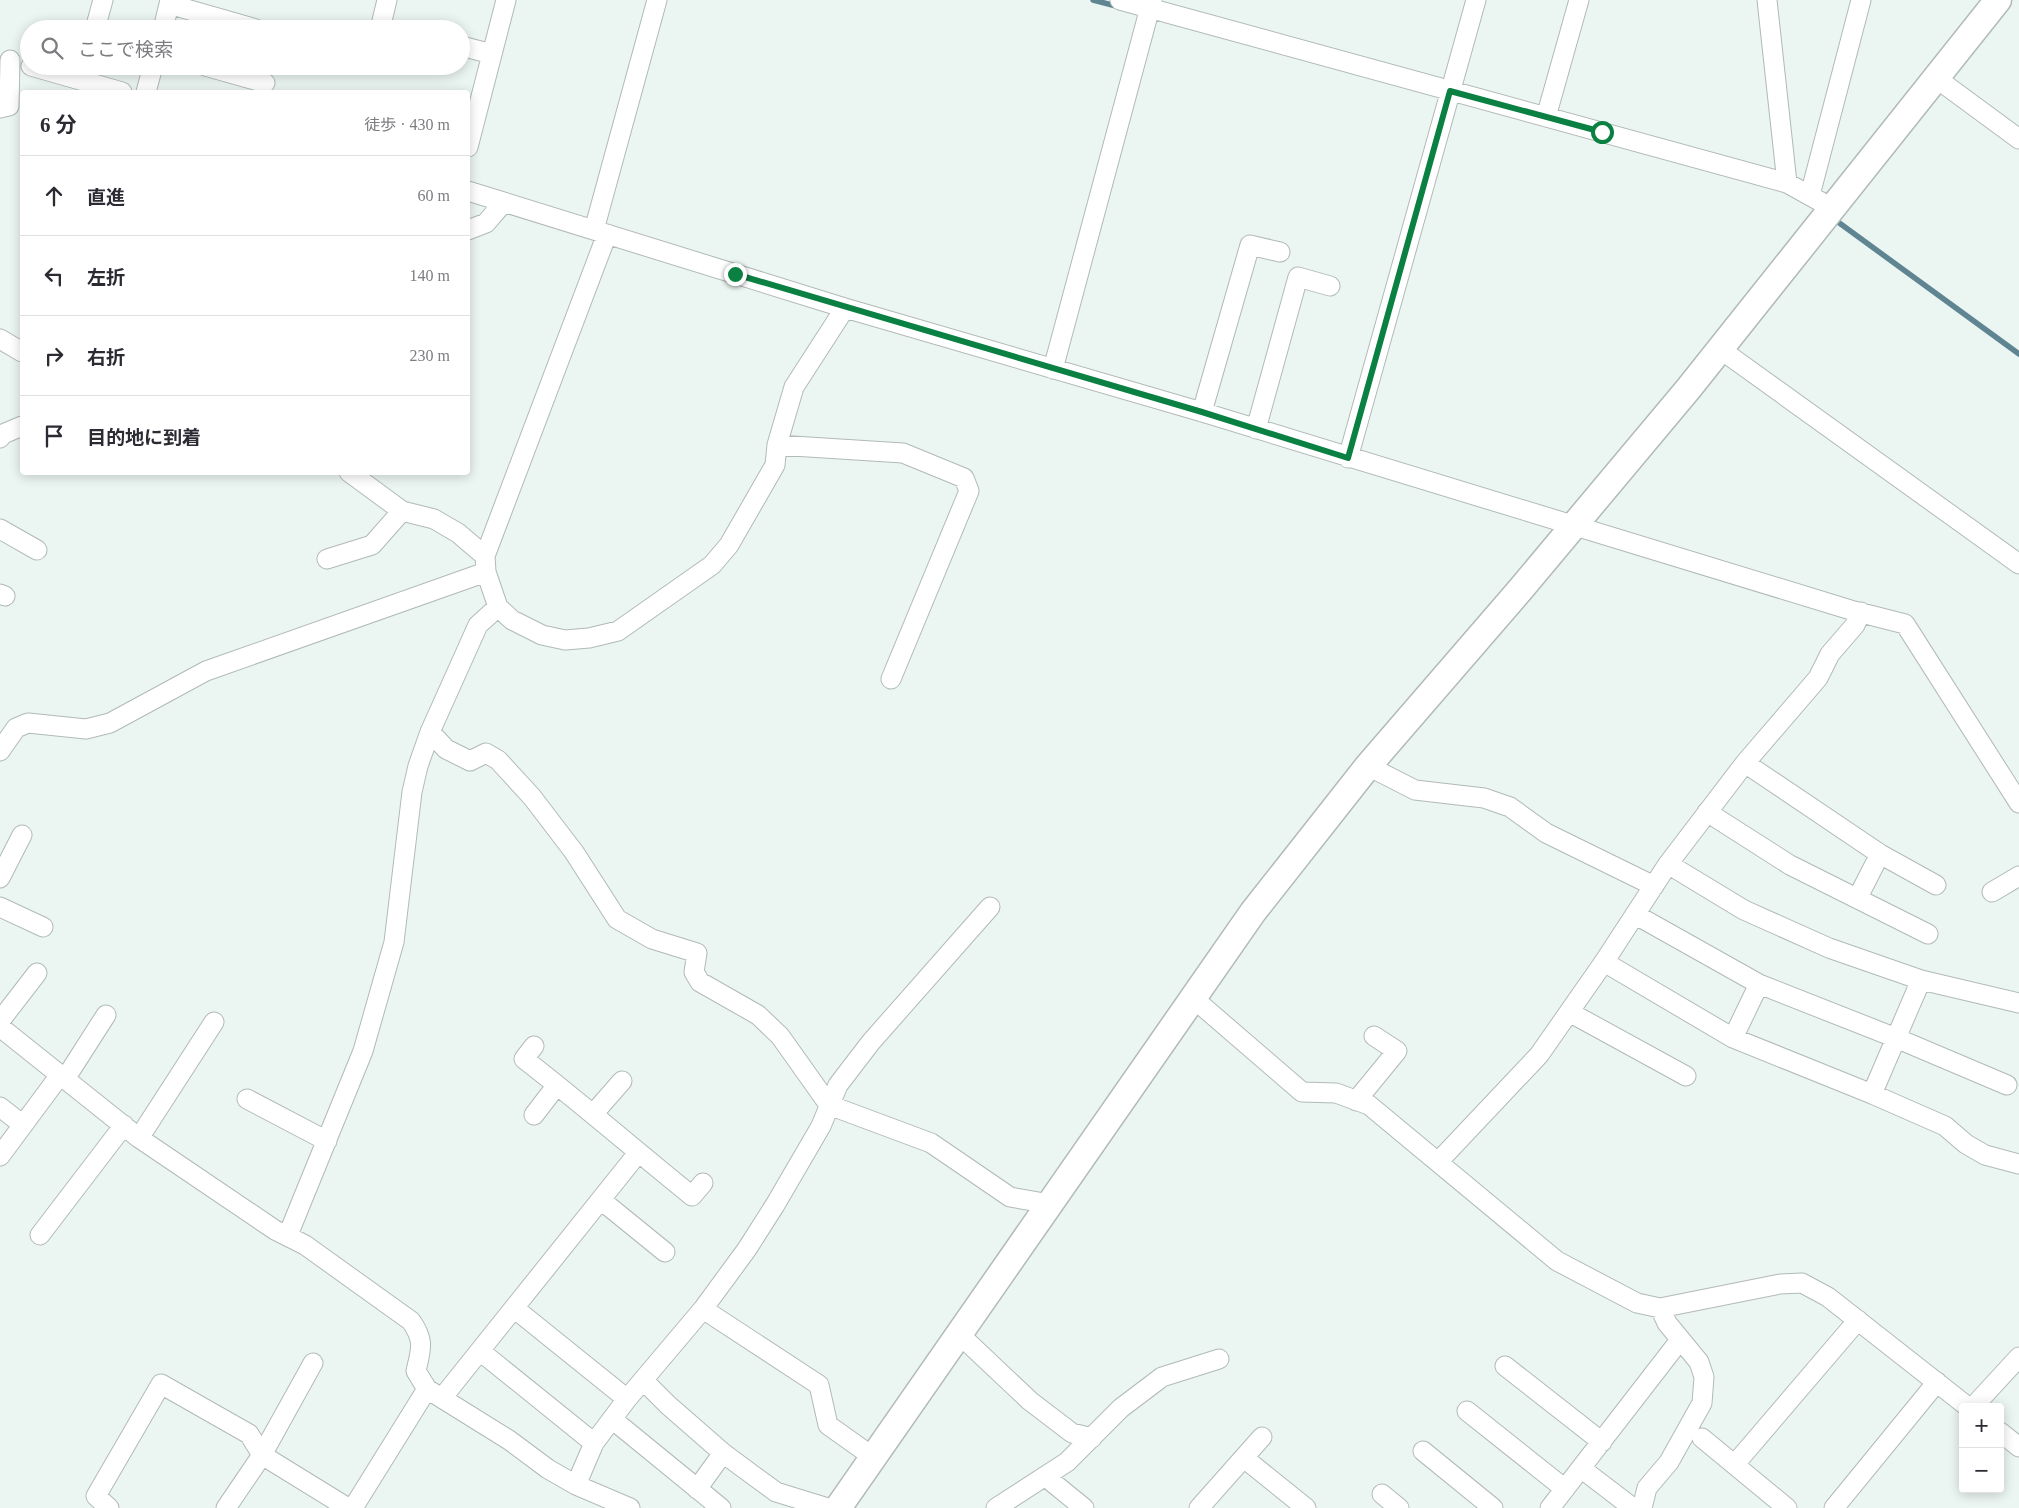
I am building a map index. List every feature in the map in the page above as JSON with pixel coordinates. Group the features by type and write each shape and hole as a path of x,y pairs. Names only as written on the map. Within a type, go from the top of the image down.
{"street":[{"path":"98,20 103,0"},
{"path":"385,20 387,0"},
{"path":"470,139 506,0"},
{"path":"0,751 16,728 28,723 86,729 110,723 206,671 486,564 601,232 657,0"},
{"path":"1120,0 1151,4 1450,91 1787,183 1832,208"},
{"path":"1348,458 1476,0"},
{"path":"1546,117 1579,0"},
{"path":"1767,0 1787,183"},
{"path":"1810,195 1861,0"},
{"path":"838,1508 1253,912 1368,766 1575,524 1720,349 1998,0"},
{"path":"165,20 170,2 227,20"},
{"path":"1053,368 1151,4"},
{"path":"470,48 492,54"},
{"path":"0,108 9,106 5,59 20,63"},
{"path":"85,75 118,90"},
{"path":"147,90 151,75"},
{"path":"237,75 265,83"},
{"path":"1936,78 2019,139"},
{"path":"470,192 845,308 1202,412 1348,458 1575,524 1852,610 1906,624 2019,803"},
{"path":"470,229 486,223 504,202"},
{"path":"1202,412 1250,245 1280,252"},
{"path":"1256,429 1298,278 1330,286"},
{"path":"353,475 402,512 434,519 458,532 486,564 498,607 512,620 542,635 564,640 589,638 618,631 712,565 729,545 775,465 777,445 794,387 845,308"},
{"path":"0,340 20,351"},
{"path":"1720,349 2019,564"},
{"path":"0,438 3,434 20,427"},
{"path":"777,445 903,453 964,478 969,491 891,679"},
{"path":"327,558 372,546 402,512"},
{"path":"0,529 37,550"},
{"path":"288,1235 363,1051 394,942 412,792 430,732 478,624 498,607"},
{"path":"1438,1162 1539,1055 1604,962 1668,864 1745,763 1818,678 1830,654 1855,626 1852,610"},
{"path":"430,732 446,748 470,761 486,754 498,760 532,797 574,852 617,920 652,939 697,952 694,972 700,982 758,1015 780,1036 828,1105 931,1142 1010,1197 1050,1204"},
{"path":"1745,763 1880,854 1936,885"},
{"path":"1368,766 1415,790 1484,798 1510,807 1546,833 1654,886"},
{"path":"1707,812 1790,865 1858,897 1928,934"},
{"path":"0,878 22,835"},
{"path":"1858,897 1880,854"},
{"path":"1668,864 1744,910 1829,948 1921,980 2019,1003"},
{"path":"1992,892 2019,876"},
{"path":"0,907 42,927"},
{"path":"576,1485 594,1443 627,1398 703,1309 747,1249 821,1126 828,1105 838,1085 871,1042 990,907"},
{"path":"1636,914 1759,984 1896,1038 2007,1085"},
{"path":"1604,962 1733,1038 1872,1094 1945,1126 1966,1144 1986,1155 2019,1164"},
{"path":"0,1021 37,974"},
{"path":"1872,1094 1921,980"},
{"path":"1733,1038 1759,984"},
{"path":"1193,998 1302,1092 1336,1093 1369,1105 1557,1261 1637,1303 1660,1308 1780,1284 1802,1283 1828,1296 1963,1403"},
{"path":"1569,1012 1686,1076"},
{"path":"0,1156 63,1077 106,1015"},
{"path":"139,1138 214,1022"},
{"path":"0,1027 139,1138 275,1230 288,1235 411,1321 420,1334 421,1345 416,1371 434,1393 509,1440 548,1469 576,1485 630,1508"},
{"path":"1356,1101 1397,1051 1374,1036"},
{"path":"534,1046 524,1059 594,1113 638,1153 692,1196 703,1183"},
{"path":"594,1113 622,1081"},
{"path":"534,1115 557,1085"},
{"path":"247,1099 326,1141"},
{"path":"0,1107 23,1125"},
{"path":"40,1235 124,1125"},
{"path":"353,1508 434,1393 480,1351 638,1153"},
{"path":"601,1200 665,1252"},
{"path":"514,1308 627,1398"},
{"path":"1642,1508 1647,1488 1669,1462 1702,1403 1704,1377 1699,1362 1667,1323 1660,1308"},
{"path":"703,1309 819,1385 828,1425 874,1457"},
{"path":"1734,1464 1858,1320"},
{"path":"959,1334 1030,1401 1072,1433 1092,1438"},
{"path":"1550,1508 1680,1340"},
{"path":"480,1351 594,1443"},
{"path":"1977,1403 2019,1357"},
{"path":"996,1508 1068,1462 1121,1408 1162,1377 1219,1359"},
{"path":"226,1508 262,1455 313,1363"},
{"path":"1505,1366 1602,1442"},
{"path":"643,1380 668,1405 723,1453 776,1492 828,1508"},
{"path":"1834,1508 1936,1382"},
{"path":"109,1508 96,1496 161,1384 249,1434 262,1455 348,1508"},
{"path":"1467,1411 1565,1489"},
{"path":"612,1419 721,1508"},
{"path":"2004,1435 2019,1447"},
{"path":"1206,1505 1262,1437"},
{"path":"1702,1438 1734,1464 1776,1505"},
{"path":"1423,1451 1488,1506"},
{"path":"697,1489 723,1453"},
{"path":"1244,1458 1306,1508"},
{"path":"1582,1469 1633,1508"},
{"path":"1052,1482 1084,1508"},
{"path":"1382,1494 1399,1508"}],"waterway":[{"path":"1093,0 1120,7"},
{"path":"1838,222 2019,354"}],"route":[{"path":"735,274 1202,412 1348,458 1450,91 1602,132"}]}
